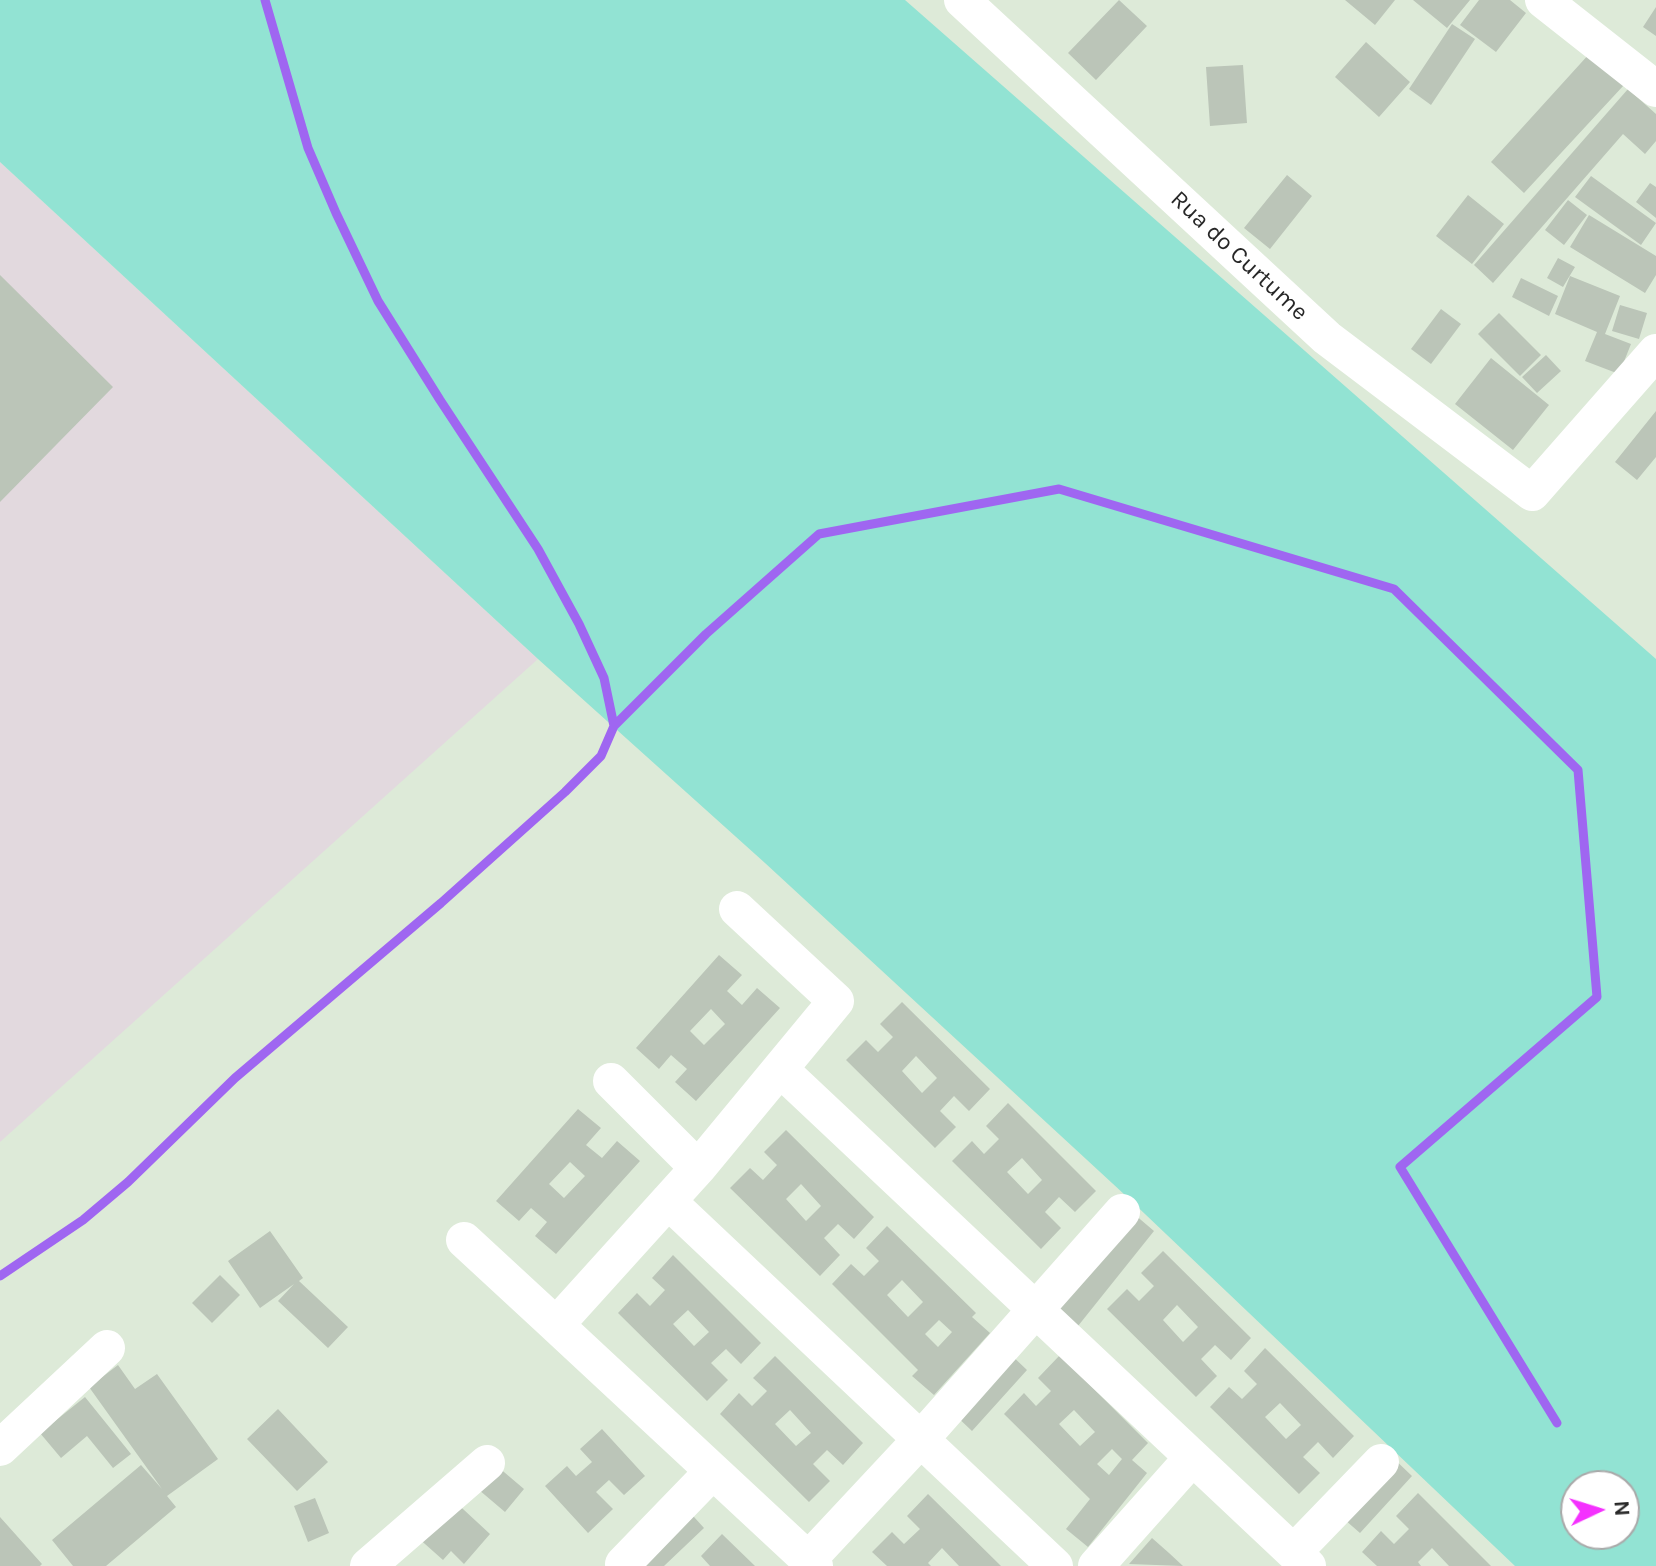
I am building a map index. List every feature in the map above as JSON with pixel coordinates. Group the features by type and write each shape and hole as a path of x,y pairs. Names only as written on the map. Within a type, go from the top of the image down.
{"street":[{"name":"Rua do Curtume","path":"962,0 1327,338 1532,493 1656,352"},
{"path":"1543,0 1656,89"},
{"path":"556,1325 698,1168 836,1001 737,909"},
{"path":"780,1069 1301,1559 1381,1462"},
{"path":"611,1081 698,1168"},
{"path":"668,1201 1055,1566"},
{"path":"464,1240 811,1563 1122,1212"},
{"path":"0,1448 107,1348"},
{"path":"1096,1566 1192,1458"},
{"path":"368,1566 487,1463"},
{"path":"623,1564 713,1471"}],"shaded area":[{"path":"0,0 905,0 1656,659 1656,1566 1515,1566 1125,1195 765,863 538,659 0,162"},
{"path":"0,162 538,659 0,1142"}],"building":[{"path":"1119,0 1147,26 1096,80 1068,53"},
{"path":"1345,0 1395,0 1375,25"},
{"path":"1413,0 1470,0 1447,28"},
{"path":"1479,0 1510,0 1526,13 1496,52 1460,25"},
{"path":"1656,7 1656,36 1643,27"},
{"path":"1452,24 1475,39 1431,105 1409,89"},
{"path":"1366,42 1410,82 1379,117 1335,77"},
{"path":"1590,53 1624,85 1524,193 1491,162"},
{"path":"1243,65 1247,123 1210,126 1206,67"},
{"path":"1628,89 1656,114 1656,141 1645,154 1623,134 1493,283 1474,265"},
{"path":"1287,175 1312,196 1270,249 1244,228"},
{"path":"1591,176 1656,223 1641,245 1575,197"},
{"path":"1650,183 1656,187 1656,218 1636,202"},
{"path":"1468,195 1504,224 1472,264 1436,236"},
{"path":"1568,200 1587,215 1564,245 1545,230"},
{"path":"1589,215 1656,256 1656,275 1645,293 1570,247"},
{"path":"1558,258 1575,267 1563,287 1547,278"},
{"path":"0,275 113,387 0,502"},
{"path":"1570,276 1620,296 1605,334 1631,344 1619,374 1585,361 1597,332 1555,314"},
{"path":"1521,278 1558,296 1549,316 1512,297"},
{"path":"1620,305 1647,313 1639,339 1612,331"},
{"path":"1441,309 1461,324 1431,364 1411,349"},
{"path":"1499,313 1541,355 1520,376 1478,334"},
{"path":"1546,355 1561,371 1537,393 1522,377"},
{"path":"1491,358 1549,405 1513,450 1455,404"},
{"path":"1656,411 1656,457 1637,480 1615,462"},
{"path":"719,955 742,975 727,991 742,1005 757,988 780,1008 696,1101 675,1082 687,1069 671,1055 659,1069 636,1048","holes":["711,1009 725,1024 704,1045 690,1031"]},
{"path":"902,1002 990,1089 969,1111 954,1096 940,1111 956,1127 935,1148 846,1060 866,1040 878,1052 893,1037 880,1024","holes":["916,1056 937,1078 922,1093 902,1071"]},
{"path":"1008,1103 1096,1191 1075,1212 1059,1197 1045,1212 1061,1228 1041,1249 952,1161 972,1141 984,1154 999,1139 986,1126","holes":["1022,1158 1042,1180 1028,1194 1007,1172"]},
{"path":"578,1109 601,1128 586,1145 602,1158 617,1141 640,1161 556,1254 535,1236 547,1222 531,1208 519,1221 496,1201","holes":["570,1162 585,1176 564,1198 549,1184"]},
{"path":"786,1130 874,1217 854,1239 838,1224 824,1238 840,1255 820,1276 730,1188 750,1168 763,1180 777,1165 764,1152","holes":["801,1184 821,1206 806,1221 786,1199"]},
{"path":"1134,1214 1154,1231 1078,1326 1058,1309"},
{"path":"887,1226 976,1313 972,1317 990,1333 934,1395 912,1376 918,1370 832,1284 851,1264 864,1276 879,1261 866,1248","holes":["902,1280 923,1302 908,1317 887,1295","939,1320 952,1332 938,1347 925,1334"]},
{"path":"270,1231 303,1278 299,1281 348,1327 328,1348 278,1301 294,1284 260,1308 228,1261"},
{"path":"1163,1251 1251,1338 1231,1360 1215,1345 1201,1359 1217,1376 1196,1397 1107,1309 1127,1289 1139,1301 1154,1286 1141,1273","holes":["1177,1305 1198,1327 1183,1342 1163,1320"]},
{"path":"673,1255 761,1343 741,1364 726,1349 711,1363 728,1380 707,1401 618,1313 637,1293 650,1306 665,1290 652,1278","holes":["688,1310 709,1332 694,1346 673,1324"]},
{"path":"220,1275 240,1295 212,1323 192,1303"},
{"path":"1265,1348 1354,1436 1333,1458 1318,1442 1303,1457 1320,1473 1299,1494 1210,1407 1229,1387 1242,1399 1257,1384 1244,1371","holes":["1280,1403 1301,1425 1286,1439 1265,1417"]},
{"path":"1007,1351 1027,1370 972,1431 952,1412"},
{"path":"1060,1355 1148,1443 1132,1460 1147,1473 1088,1547 1066,1529 1090,1499 1004,1414 1024,1393 1036,1406 1051,1391 1038,1378","holes":["1074,1410 1095,1432 1080,1446 1059,1424","1112,1449 1122,1459 1109,1475 1097,1464"]},
{"path":"775,1356 863,1443 843,1465 827,1450 813,1464 830,1481 809,1502 720,1414 739,1393 752,1406 767,1391 753,1378","holes":["790,1410 811,1433 796,1446 775,1424"]},
{"path":"118,1365 135,1389 157,1374 218,1459 167,1496 176,1507 106,1566 73,1566 52,1540 141,1465 162,1489 89,1387"},
{"path":"85,1397 131,1454 113,1468 87,1436 61,1458 40,1433"},
{"path":"278,1409 328,1462 297,1491 247,1439"},
{"path":"602,1429 645,1476 624,1495 609,1480 596,1492 613,1509 588,1533 545,1486 567,1466 576,1476 592,1462 580,1449"},
{"path":"1390,1455 1412,1476 1360,1533 1337,1513"},
{"path":"491,1461 524,1489 505,1512 472,1484"},
{"path":"1418,1493 1491,1566 1449,1566 1432,1548 1418,1562 1421,1566 1377,1566 1362,1552 1381,1531 1394,1544 1409,1529 1396,1516"},
{"path":"928,1494 1001,1566 959,1566 942,1548 928,1563 931,1566 887,1566 872,1552 892,1532 904,1544 920,1529 907,1516"},
{"path":"450,1497 490,1534 464,1564 451,1551 443,1560 416,1536"},
{"path":"315,1498 329,1533 308,1542 294,1506"},
{"path":"685,1507 704,1528 664,1566 622,1566"},
{"path":"0,1517 42,1564 40,1566 0,1566"},
{"path":"722,1534 755,1566 710,1566 701,1556"},
{"path":"1152,1538 1169,1553 1183,1566 1129,1564"}],"waterway":[{"path":"0,1276 83,1220 128,1182 235,1078 441,903 565,792 601,756 614,726 604,678 538,549 378,301 308,148 265,0"},
{"path":"614,726 706,634 819,534 1059,489 1394,589 1578,770 1597,997 1400,1167 1557,1423"}]}
